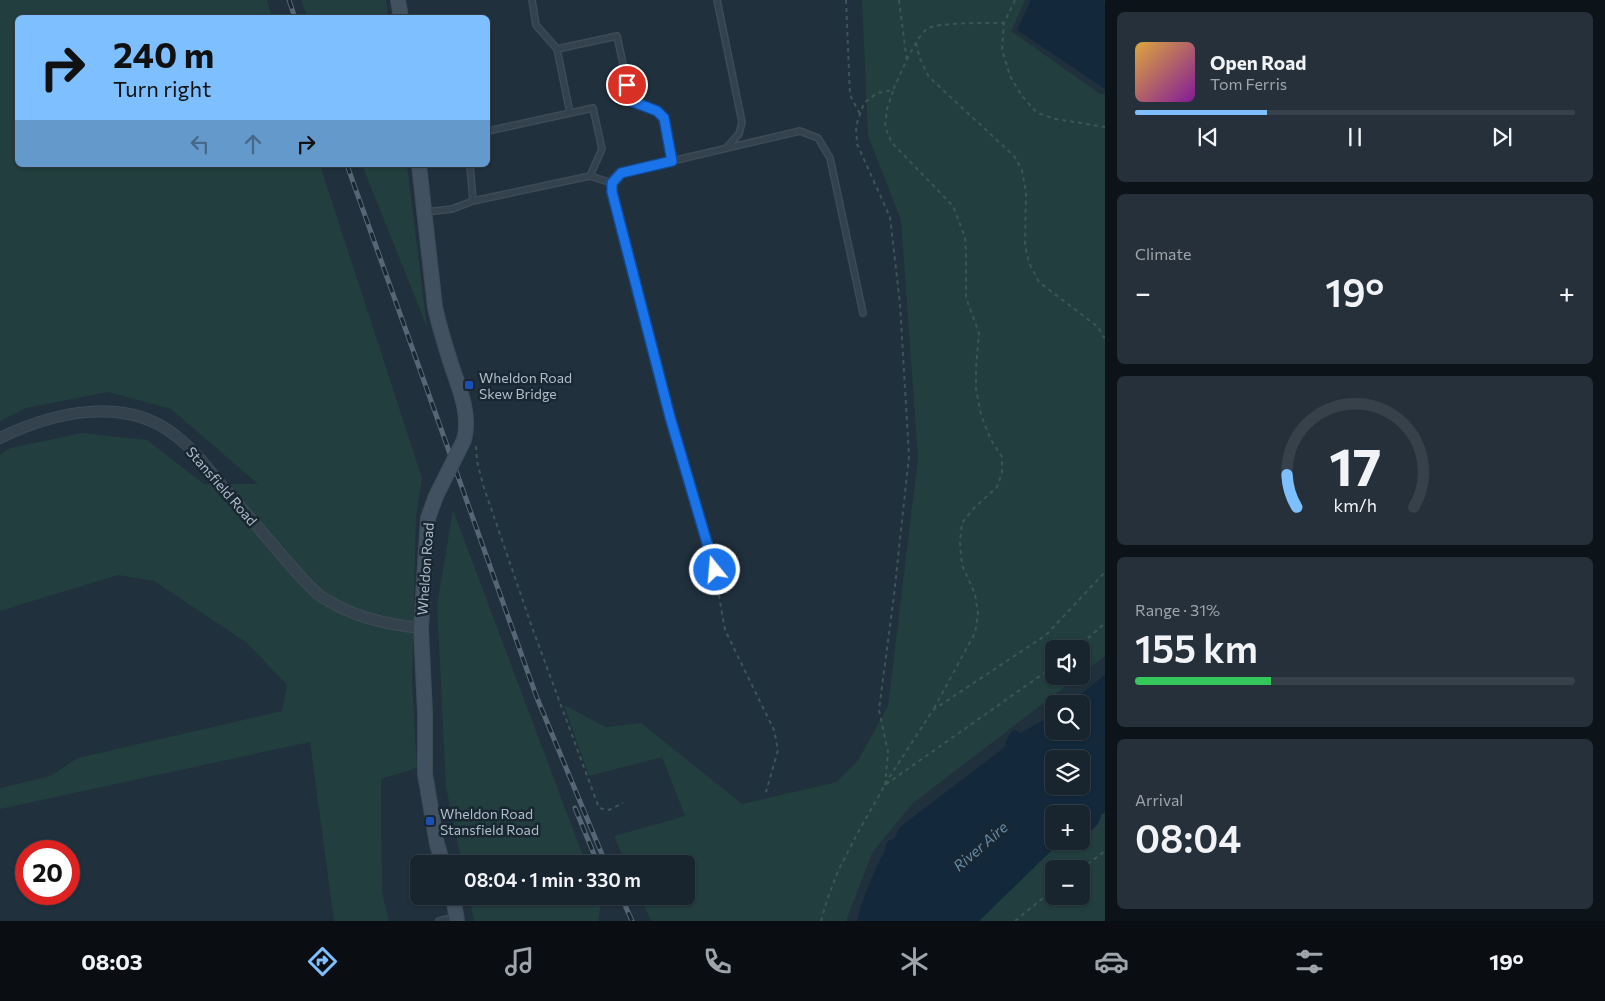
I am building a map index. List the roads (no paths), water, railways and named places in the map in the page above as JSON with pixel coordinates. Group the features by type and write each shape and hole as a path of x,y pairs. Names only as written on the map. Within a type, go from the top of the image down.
{"street":[{"path":"398,0 400,15"},
{"name":"Wheldon Road","path":"419,167 435,307 464,406 470,443 436,496 428,518 421,628 425,713 425,774 440,855"},
{"name":"Stansfield Road","path":"0,438 58,416 96,410 151,420 175,434 195,453 286,561 318,595 346,611 370,620 396,626 421,628"},
{"path":"454,905 456,919"}],"lane":[{"path":"532,0 536,24 558,49 570,113"},
{"path":"717,0 742,122 739,134 727,147"},
{"path":"558,49 617,36 631,101 657,111 664,118 672,161"},
{"path":"490,131 593,108 602,149 590,176"},
{"path":"715,570 670,417 612,192 612,183 621,173 800,131 818,138 830,158 863,313"},
{"path":"470,167 473,201"},
{"path":"425,212 452,209 473,201 590,176 612,183"},
{"path":"439,921 456,919"}],"water":[{"path":"1031,0 1103,0 1105,3 1105,89 1017,30"},
{"name":"River Aire","path":"1105,675 1105,812 1101,815 1095,827 1090,830 1090,805 1045,805 1045,850 1052,850 979,921 857,921 865,895 887,843 889,840 894,839 900,827 1005,747 1012,731 1016,730 1021,733 1045,719 1045,740 1090,740 1090,695 1079,695"}],"railway":[{"path":"289,0 294,15"},
{"path":"348,167 537,698 602,855"},
{"path":"575,808 594,855"},
{"path":"625,905 632,921"}],"place":[{"name":"Wheldon Road Skew Bridge","path":"469,385"},
{"name":"Wheldon Road Stansfield Road","path":"430,821"}]}
